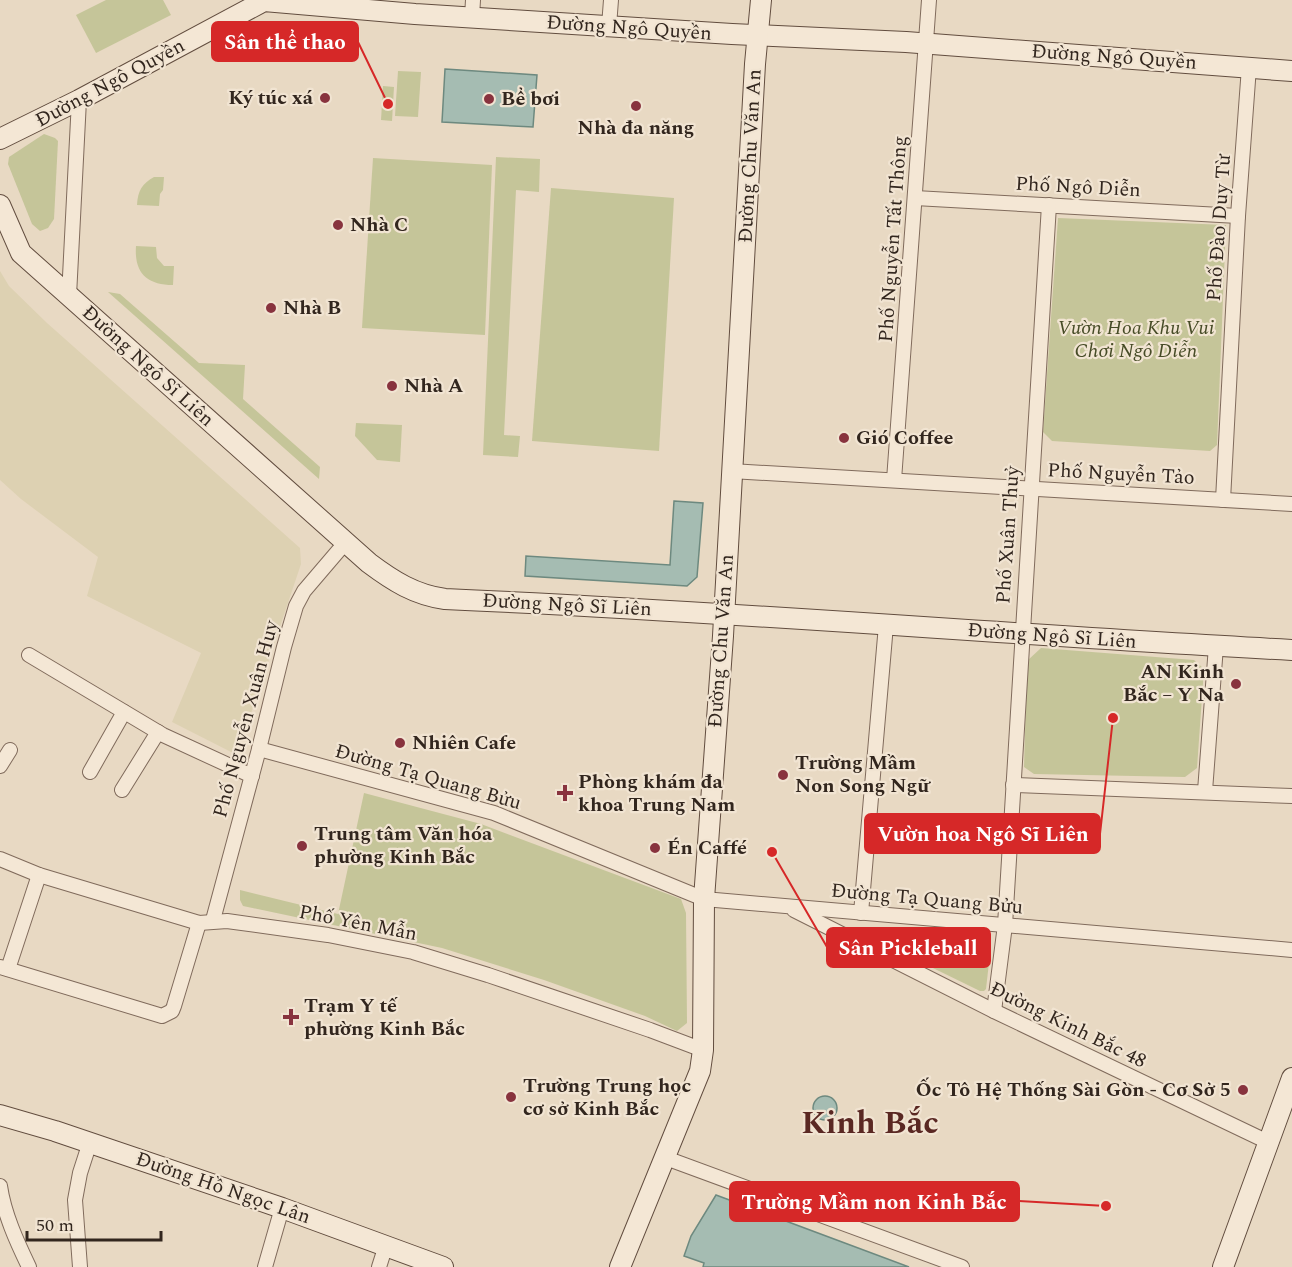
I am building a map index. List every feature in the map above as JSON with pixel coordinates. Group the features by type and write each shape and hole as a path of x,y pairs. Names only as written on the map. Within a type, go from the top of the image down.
{"street":[{"path":"609,26 611,0"},
{"name":"Đường Chu Văn An","path":"620,1267 700,1071 703,1050 704,899 724,613 761,0"},
{"name":"Phố Nguyễn Tất Thông","path":"894,480 929,0"},
{"name":"Đường Ngô Quyền","path":"0,139 79,100 264,1 473,9 609,26 926,44 1292,70"},
{"name":"Phố Đào Duy Từ","path":"1222,500 1249,67"},
{"path":"69,296 79,100"},
{"name":"Phố Ngô Diễn","path":"915,198 1238,216"},
{"name":"Đường Ngô Sĩ Liên","path":"0,205 21,254 345,543 397,583 421,594 434,597 724,613 1292,650"},
{"name":"Phố Xuân Thuỷ","path":"994,1011 1005,925 1049,205"},
{"name":"Phố Nguyễn Tảo","path":"731,471 1292,504"},
{"name":"Phố Nguyễn Xuân Huy","path":"4,968 162,1016 172,1011 206,922 252,776 296,606 304,591 345,543"},
{"path":"861,913 886,625"},
{"path":"1205,791 1215,646"},
{"path":"29,655 158,732 252,776"},
{"path":"90,772 124,712"},
{"path":"122,790 158,732"},
{"name":"Đường Tạ Quang Bửu","path":"259,749 494,813 704,899 1292,950"},
{"path":"0,766 10,750"},
{"path":"1013,785 1292,796"},
{"name":"Phố Yên Mẫn","path":"0,859 39,875 206,922 328,935 413,952 488,975 703,1050"},
{"path":"4,968 39,875"},
{"name":"Đường Kinh Bắc 48","path":"787,906 994,1011 1270,1143"},
{"path":"1223,1267 1292,1078"},
{"name":"Đường Hồ Ngọc Lân","path":"0,1115 90,1142 282,1208 443,1267"},
{"path":"80,1267 75,1200 90,1142"},
{"path":"663,1157 962,1267"},
{"path":"0,1186 5,1208 29,1267"},
{"path":"266,1267 282,1208"},
{"path":"379,1267 386,1245"}],"shaded area":[{"name":"Bể bơi","path":"445,69 537,75 533,127 442,122"},
{"path":"0,271 9,286 47,323 300,548 301,564 237,755 172,722 201,653 87,596 98,557 21,499 0,480"},
{"path":"674,501 703,503 697,577 687,586 525,576 526,556 670,565"},
{"path":"825,1096 834,1099 837,1108 834,1117 825,1120 816,1117 813,1108 816,1099"},
{"path":"716,1195 909,1267 703,1267 704,1263 684,1256 691,1236"}],"green space":[{"path":"106,0 163,0 171,15 96,53 76,15"},
{"path":"398,71 421,72 418,117 395,116"},
{"path":"383,86 394,87 392,121 381,120"},
{"path":"44,134 58,141 54,219 48,228 40,231 32,224 8,164 9,157"},
{"path":"496,157 540,159 539,192 516,190 504,435 520,436 518,457 483,455"},
{"path":"373,158 492,165 485,335 362,328"},
{"path":"154,177 164,177 159,206 137,205 141,188"},
{"path":"551,188 674,198 659,451 532,441"},
{"name":"Vườn Hoa Khu Vui Chơi Ngô Diễn","path":"1058,218 1226,225 1217,445 1210,451 1052,441 1043,432"},
{"path":"136,246 156,247 157,258 164,266 174,266 173,285 156,283 144,276 137,263"},
{"path":"108,292 120,294 199,363 245,365 243,399 320,467 319,479"},
{"path":"356,423 402,425 400,462 377,460 355,436"},
{"path":"1041,648 1194,660 1204,669 1197,768 1185,777 1034,774 1024,767 1027,661"},
{"path":"364,793 481,824 681,899 686,913 687,1023 677,1031 645,1016 544,980 442,948 243,906 240,900 240,890 338,914"},
{"path":"893,935 989,942 991,945 986,989 980,991 896,950 890,943"}],"place":[{"name":"Ký túc xá","path":"325,98"},
{"name":"Bể bơi","path":"489,99"},
{"name":"Sân thể thao","path":"388,104"},
{"name":"Nhà đa năng","path":"636,106"},
{"name":"Nhà C","path":"338,225"},
{"name":"Nhà B","path":"271,308"},
{"name":"Nhà A","path":"392,386"},
{"name":"Gió Coffee","path":"844,438"},
{"name":"AN Kinh Bắc – Y Na","path":"1236,684"},
{"name":"Vườn hoa Ngô Sĩ Liên","path":"1113,718"},
{"name":"Nhiên Cafe","path":"400,743"},
{"name":"Trường Mầm Non Song Ngữ","path":"783,775"},
{"name":"Phòng khám đa khoa Trung Nam","path":"565,793"},
{"name":"Trung tâm Văn hóa phường Kinh Bắc","path":"302,846"},
{"name":"Én Caffé","path":"655,848"},
{"name":"Sân Pickleball","path":"772,852"},
{"name":"Trạm Y tế phường Kinh Bắc","path":"291,1017"},
{"name":"Ốc Tô Hệ Thống Sài Gòn - Cơ Sở 5","path":"1243,1090"},
{"name":"Trường Trung học cơ sở Kinh Bắc","path":"511,1097"},
{"name":"Trường Mầm non Kinh Bắc","path":"1106,1206"}],"district":[{"name":"Kinh Bắc","path":"870,1123"}]}
